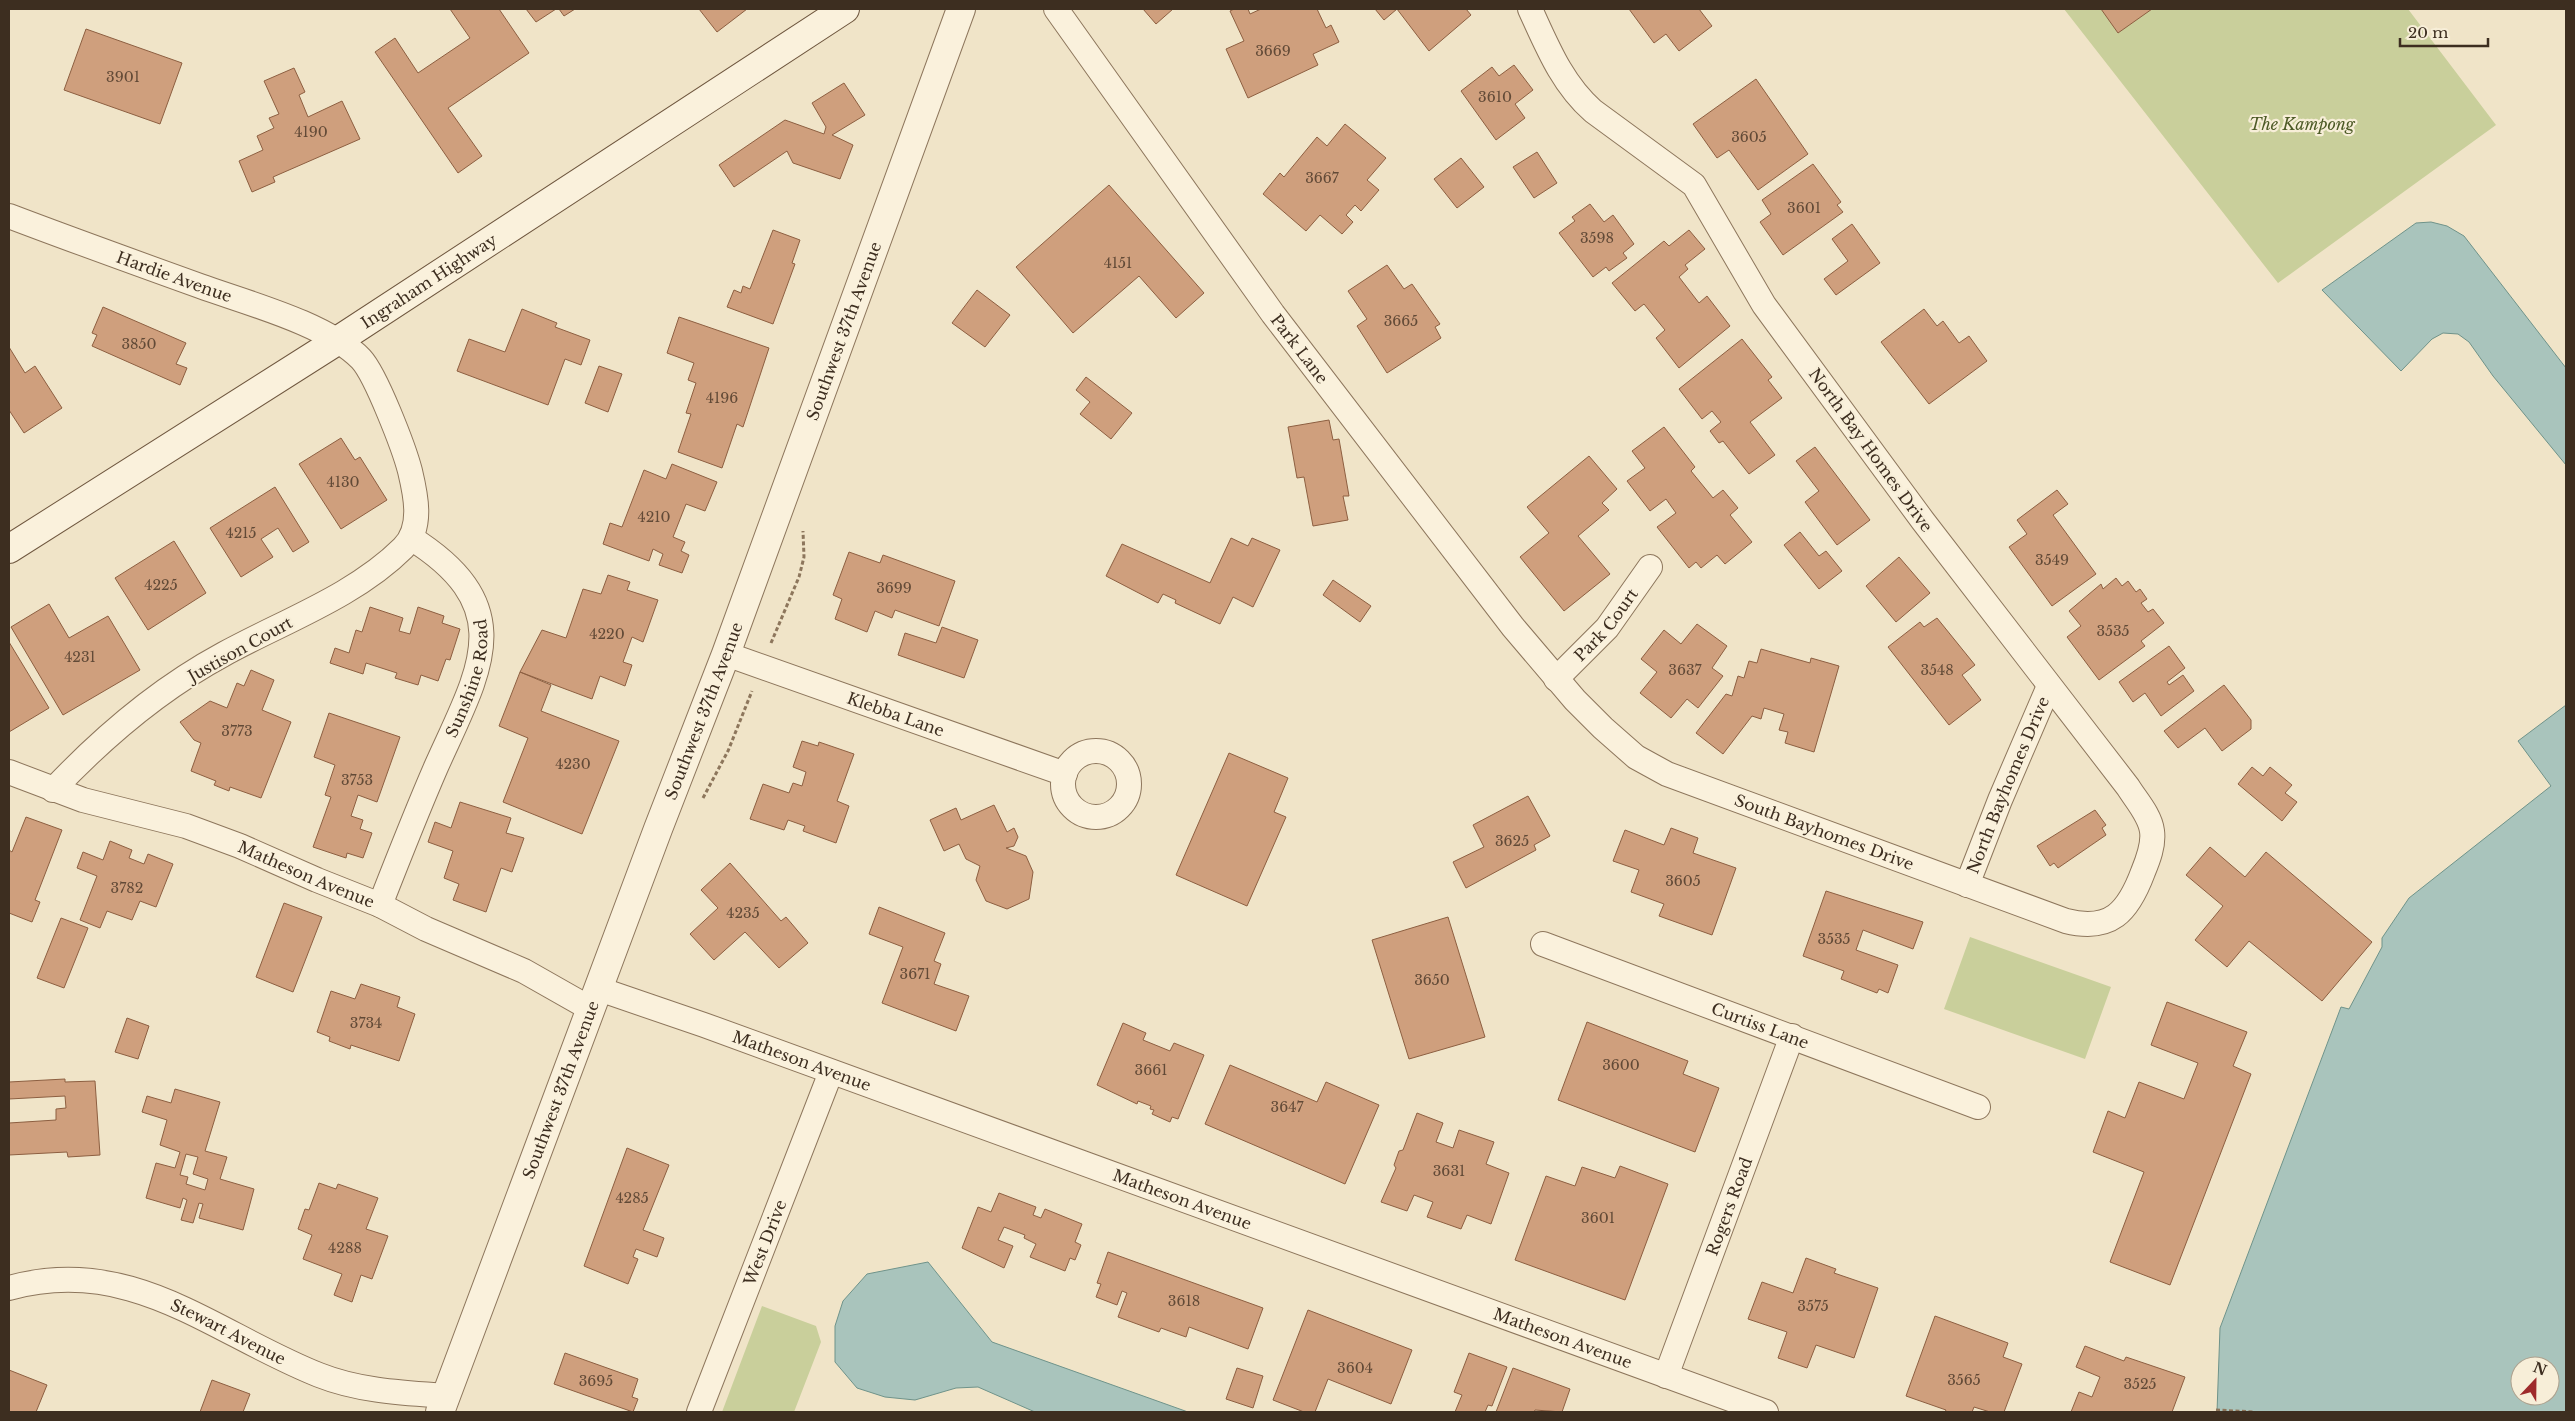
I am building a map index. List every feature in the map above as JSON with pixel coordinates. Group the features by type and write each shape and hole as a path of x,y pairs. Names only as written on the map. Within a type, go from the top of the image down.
{"street":[{"name":"Ingraham Highway","path":"9,549 337,341 845,9"},
{"name":"Southwest 37th Avenue","path":"443,1404 726,654 961,9"},
{"name":"Park Lane","path":"1056,9 1273,314 1471,573 1556,679"},
{"name":"North Bay Homes Drive","path":"1530,9 1563,76 1577,97 1694,186 1764,305 1924,521 2128,787 2150,824 2152,841 2145,868 2132,898 2120,914"},
{"name":"Hardie Avenue","path":"9,216 284,316 337,341"},
{"path":"337,341 362,360 371,374 408,463 416,504 411,538"},
{"name":"Justison Court","path":"53,790 78,764 155,700 224,654 282,626 350,587 392,558 411,538"},
{"name":"Sunshine Road","path":"380,905 416,813 472,688 482,656 481,625 470,594 452,568 411,538"},
{"name":"Park Court","path":"1556,679 1607,628 1650,567"},
{"name":"Klebba Lane","path":"726,654 1065,774"},
{"name":"South Bayhomes Drive","path":"1556,679 1603,728 1636,757 1651,767 1967,885 2079,924 2107,922 2120,914"},
{"name":"North Bayhomes Drive","path":"1967,885 2000,800 2049,686"},
{"name":"Matheson Avenue","path":"9,772 53,790 214,836 380,905 426,929 537,977 595,999 831,1072 1766,1412"},
{"name":"Curtiss Lane","path":"1543,944 1978,1107"},
{"name":"Rogers Road","path":"1666,1376 1792,1036"},
{"name":"West Drive","path":"700,1412 831,1072"},
{"name":"Stewart Avenue","path":"9,1288 48,1281 100,1281 121,1284 169,1301 258,1347 320,1375 346,1384 378,1389 443,1404"}],"path":[{"path":"2216,1410 2254,1412"}],"green space":[{"name":"The Kampong","path":"2064,9 2408,9 2496,125 2278,283"},
{"path":"1970,937 2111,987 2085,1059 1944,1009"},
{"path":"762,1306 816,1326 821,1342 794,1412 722,1412"}],"water":[{"path":"2431,222 2447,226 2464,236 2566,368 2566,465 2493,376 2469,342 2458,334 2443,333 2432,339 2401,371 2322,290 2416,223"},
{"path":"2566,705 2566,1412 2217,1412 2220,1328 2341,1007 2349,1009 2382,947 2382,938 2409,898 2551,786 2518,741"},
{"path":"928,1262 992,1342 1188,1412 1035,1412 978,1387 956,1388 915,1400 885,1397 857,1388 835,1362 835,1326 843,1301 867,1274"}],"building":[{"path":"450,9 499,9 529,53 448,108 482,156 458,173 375,52 395,38 418,73 470,38"},
{"path":"526,9 556,9 536,22"},
{"path":"559,9 575,9 564,16"},
{"path":"699,9 747,9 717,32"},
{"path":"1143,9 1173,9 1156,24"},
{"path":"1234,9 1248,9 1250,14 1261,9 1317,9 1326,28 1331,25 1339,42 1313,54 1318,65 1248,98 1226,49 1244,41 1230,11"},
{"path":"1375,9 1397,9 1384,20"},
{"path":"1397,9 1466,9 1471,15 1429,51"},
{"path":"1629,9 1699,9 1712,26 1679,51 1666,34 1654,43"},
{"path":"2101,9 2152,9 2118,33"},
{"path":"86,29 182,63 160,124 64,90"},
{"path":"1514,65 1533,90 1515,104 1525,118 1496,140 1461,91 1492,67 1499,76"},
{"path":"294,68 305,92 299,95 308,117 342,101 360,139 273,177 275,182 252,192 239,161 263,150 257,136 274,128 269,118 279,114 264,81"},
{"path":"1756,79 1808,154 1758,190 1729,150 1717,158 1693,124"},
{"path":"844,83 865,115 832,135 853,145 840,179 793,163 787,151 734,187 719,165 785,120 824,134 826,127 812,103"},
{"path":"1345,124 1386,158 1367,180 1379,190 1361,211 1355,205 1346,215 1353,222 1342,234 1320,215 1306,231 1263,194 1280,173 1284,177 1317,137 1327,146"},
{"path":"1537,152 1557,183 1534,198 1513,167"},
{"path":"1461,158 1484,187 1457,208 1434,179"},
{"path":"1813,164 1841,202 1837,205 1843,212 1783,255 1760,222 1771,214 1762,200"},
{"path":"1109,185 1204,293 1176,318 1139,276 1073,333 1016,267"},
{"path":"1590,204 1604,222 1613,215 1634,244 1623,253 1627,258 1609,271 1606,267 1593,277 1559,233 1575,221 1572,217"},
{"path":"1852,224 1880,263 1836,295 1824,279 1848,261 1832,239"},
{"path":"773,230 800,240 792,263 795,264 773,324 727,307 734,290 741,293 743,286 750,289"},
{"path":"1689,230 1705,249 1685,265 1688,269 1679,277 1699,303 1707,296 1730,326 1679,368 1656,338 1665,330 1644,304 1635,311 1612,283 1664,241 1669,246"},
{"path":"1387,265 1404,289 1412,284 1440,324 1435,327 1441,338 1387,373 1357,326 1367,319 1348,291"},
{"path":"977,290 1010,315 985,347 952,323"},
{"path":"103,307 186,343 176,364 187,368 180,385 92,346 97,335 92,333"},
{"path":"522,309 557,323 555,327 590,340 581,365 565,359 548,405 457,371 469,339 505,352"},
{"path":"1924,309 1937,326 1943,321 1959,343 1969,336 1987,361 1929,404 1881,342"},
{"path":"679,317 769,348 743,427 737,424 722,468 678,452 691,414 686,413 696,383 688,380 694,363 667,353"},
{"path":"1742,339 1772,377 1768,380 1782,398 1750,422 1775,455 1749,474 1723,441 1719,443 1710,431 1721,422 1712,411 1702,419 1679,389"},
{"path":"9,347 25,373 35,366 62,408 24,433 9,410"},
{"path":"599,366 622,374 608,412 585,403"},
{"path":"1086,377 1132,413 1111,439 1080,414 1090,402 1076,390"},
{"path":"1329,420 1333,440 1339,439 1349,496 1343,496 1348,520 1313,526 1304,477 1297,478 1288,427"},
{"path":"1664,427 1695,467 1691,471 1713,498 1723,490 1738,508 1730,515 1752,542 1725,564 1717,555 1701,568 1696,562 1689,568 1657,527 1676,513 1666,499 1650,511 1627,481 1645,468 1632,451"},
{"path":"341,438 355,460 360,457 387,500 341,529 299,464"},
{"path":"1815,447 1870,520 1837,545 1805,502 1819,491 1796,461"},
{"path":"1589,456 1617,489 1602,503 1609,510 1578,536 1610,574 1564,611 1520,557 1549,533 1527,507"},
{"path":"672,464 717,482 705,511 686,504 673,537 685,542 681,551 689,555 682,573 659,565 663,554 653,549 649,561 603,544 610,523 622,527 644,470 666,479"},
{"path":"275,487 309,542 293,552 278,528 261,539 273,557 241,577 210,528"},
{"path":"2057,490 2068,504 2053,515 2096,574 2052,606 2009,547 2027,534 2017,520"},
{"path":"1800,532 1819,556 1826,551 1842,571 1819,589 1784,545"},
{"path":"1231,538 1248,546 1252,538 1280,550 1253,607 1233,597 1220,624 1175,603 1176,600 1163,594 1158,603 1106,576 1122,544 1210,583"},
{"path":"174,541 206,593 148,630 115,578"},
{"path":"849,552 880,563 883,555 955,581 939,626 895,610 892,618 875,611 867,632 835,619 842,599 833,595"},
{"path":"1899,557 1930,593 1896,622 1866,586"},
{"path":"608,575 630,582 627,590 658,600 643,642 632,637 623,662 632,665 625,686 600,676 592,699 520,672 542,630 566,638 583,589 601,594"},
{"path":"2116,578 2122,586 2128,581 2136,592 2140,589 2147,599 2141,603 2148,612 2153,609 2164,623 2141,641 2145,646 2099,680 2067,637 2081,626 2069,611 2101,584 2103,589"},
{"path":"1333,580 1371,606 1360,622 1323,595"},
{"path":"49,604 69,638 108,616 140,670 63,715 11,627"},
{"path":"370,607 403,618 399,631 410,634 418,607 444,616 442,623 460,629 450,660 446,659 438,681 421,675 418,685 395,678 397,673 366,663 363,674 330,663 335,648 349,653 356,630 362,632"},
{"path":"1937,618 1975,665 1962,675 1981,700 1949,725 1888,647 1920,622 1924,627"},
{"path":"1697,624 1727,646 1712,668 1723,676 1698,708 1687,699 1671,718 1640,693 1657,672 1641,659 1664,630 1681,644"},
{"path":"942,627 978,640 964,678 898,655 905,633 936,643"},
{"path":"9,642 49,708 9,732"},
{"path":"2169,646 2185,668 2167,682 2169,685 2183,675 2194,691 2161,716 2145,693 2133,702 2119,682"},
{"path":"1761,649 1810,663 1811,658 1839,666 1814,752 1785,743 1788,732 1779,730 1784,714 1764,708 1761,719 1752,716 1723,754 1696,733 1726,694 1732,696 1738,676 1744,678 1749,661 1757,663"},
{"path":"251,670 274,680 262,710 291,722 261,798 230,787 229,791 214,785 216,781 191,771 201,743 194,740 180,722 210,701 227,708 237,683 244,686"},
{"path":"520,672 551,685 541,711 619,741 582,834 503,802 528,738 499,726"},
{"path":"2224,685 2251,720 2251,729 2222,751 2205,728 2178,748 2164,731"},
{"path":"329,713 400,737 377,802 358,795 351,816 363,820 360,829 372,833 363,858 347,853 346,858 313,847 331,797 325,795 335,765 314,757"},
{"path":"802,741 818,746 819,742 854,754 837,801 849,806 836,843 803,831 805,826 788,820 784,830 750,819 763,784 789,793 793,783 802,786 806,772 793,767"},
{"path":"1229,753 1288,778 1274,812 1286,817 1247,906 1176,875"},
{"path":"2252,767 2263,776 2270,767 2292,785 2285,793 2297,802 2282,821 2238,784"},
{"path":"1528,796 1550,836 1534,845 1536,850 1466,888 1453,862 1484,847 1473,825"},
{"path":"460,802 511,818 506,833 524,838 512,872 501,868 486,912 453,900 459,884 444,878 453,851 428,842 435,822 451,828"},
{"path":"994,805 1007,832 1014,828 1018,837 1014,846 1006,848 1026,856 1033,872 1029,899 1007,909 986,901 976,880 980,866 966,859 959,844 944,851 930,820 956,808 961,820"},
{"path":"2095,810 2106,825 2102,828 2106,835 2058,868 2054,863 2050,866 2037,846"},
{"path":"26,817 62,830 35,900 40,902 32,922 9,913 9,850 12,852"},
{"path":"1671,828 1698,838 1693,853 1736,868 1712,935 1659,916 1664,904 1631,892 1639,870 1613,861 1625,830 1664,845"},
{"path":"110,841 132,850 129,858 144,864 148,854 173,864 156,907 140,901 132,920 107,911 100,928 80,920 97,876 77,868 83,852 103,860"},
{"path":"2210,847 2245,877 2266,852 2372,942 2322,1001 2249,941 2227,967 2195,940 2223,906 2186,875"},
{"path":"730,863 781,921 786,917 808,943 779,968 745,932 714,960 690,934 718,908 701,890"},
{"path":"1826,891 1923,922 1913,949 1863,930 1856,950 1898,965 1888,993 1879,989 1877,993 1841,979 1844,971 1803,956"},
{"path":"284,903 322,917 293,992 256,977"},
{"path":"879,907 945,933 934,961 941,964 934,984 969,996 956,1031 882,1003 903,947 869,934"},
{"path":"1448,917 1485,1037 1409,1059 1372,940"},
{"path":"61,918 88,928 64,988 37,978"},
{"path":"361,984 400,997 397,1007 415,1014 399,1061 351,1045 350,1049 329,1041 330,1037 317,1032 331,991 355,999"},
{"path":"2167,1002 2247,1032 2233,1066 2251,1074 2170,1285 2110,1262 2144,1172 2093,1152 2108,1111 2125,1118 2139,1082 2184,1099 2198,1063 2151,1045"},
{"path":"127,1018 149,1026 138,1059 115,1052"},
{"path":"1587,1022 1688,1061 1683,1074 1719,1088 1695,1152 1558,1100"},
{"path":"1123,1023 1146,1033 1143,1040 1170,1051 1174,1043 1204,1055 1178,1119 1172,1117 1170,1122 1152,1114 1154,1110 1150,1109 1151,1106 1138,1101 1137,1104 1097,1085"},
{"path":"1230,1065 1317,1102 1326,1082 1379,1105 1345,1184 1205,1124"},
{"path":"65,1079 65,1082 95,1081 100,1155 68,1157 67,1152 9,1155 9,1123 56,1120 56,1109 66,1108 65,1096 9,1099 9,1082"},
{"path":"175,1089 220,1102 205,1151 227,1157 220,1179 254,1189 243,1230 199,1218 203,1204 199,1203 193,1223 181,1220 187,1200 183,1198 180,1208 146,1198 156,1163 175,1168 180,1152 160,1145 167,1120 142,1112 147,1096 171,1103","holes":["186,1154 198,1157 193,1174 208,1179 205,1190 186,1184 188,1177 180,1175"]},
{"path":"1417,1113 1443,1123 1436,1142 1453,1148 1459,1130 1494,1142 1486,1164 1509,1173 1491,1224 1467,1215 1461,1229 1427,1217 1433,1202 1414,1195 1407,1211 1381,1202 1396,1168 1394,1165 1399,1151 1403,1150"},
{"path":"627,1148 669,1165 643,1230 664,1238 657,1257 636,1249 633,1257 638,1259 628,1284 584,1266"},
{"path":"1620,1166 1668,1184 1625,1300 1515,1260 1546,1176 1575,1186 1582,1167 1615,1178"},
{"path":"319,1183 336,1189 338,1184 378,1198 366,1229 388,1236 372,1279 361,1275 352,1302 334,1295 342,1274 303,1259 312,1235 298,1229 305,1209 309,1210"},
{"path":"999,1193 1036,1207 1033,1215 1041,1218 1045,1209 1082,1224 1075,1242 1081,1245 1075,1260 1070,1258 1065,1271 1030,1257 1036,1244 1024,1238 1025,1235 1004,1227 998,1240 1013,1246 1004,1268 962,1248 978,1207 991,1212"},
{"path":"1108,1252 1263,1308 1248,1349 1189,1327 1186,1337 1161,1328 1159,1332 1118,1317 1127,1293 1122,1291 1117,1305 1096,1297 1101,1284 1097,1283"},
{"path":"1806,1258 1836,1269 1834,1273 1878,1288 1854,1358 1816,1345 1807,1368 1778,1358 1787,1332 1748,1319 1762,1282 1793,1293"},
{"path":"1308,1310 1412,1350 1391,1404 1328,1379 1315,1412 1304,1412 1273,1400"},
{"path":"1935,1316 2008,1343 2003,1357 2022,1364 2004,1412 1990,1412 1974,1407 1972,1412 1945,1412 1946,1410 1906,1396"},
{"path":"2085,1346 2124,1361 2126,1357 2185,1377 2172,1412 2071,1412 2079,1392 2092,1397 2100,1377 2076,1367"},
{"path":"565,1353 638,1379 632,1397 638,1399 633,1412 554,1384"},
{"path":"1469,1353 1507,1367 1492,1406 1488,1405 1485,1412 1455,1412 1462,1395 1454,1392"},
{"path":"1237,1368 1263,1376 1253,1408 1226,1399"},
{"path":"1513,1368 1570,1389 1562,1412 1535,1410 1534,1412 1496,1412"},
{"path":"9,1370 47,1385 36,1412 9,1412"},
{"path":"212,1380 250,1394 243,1412 200,1412"}]}
